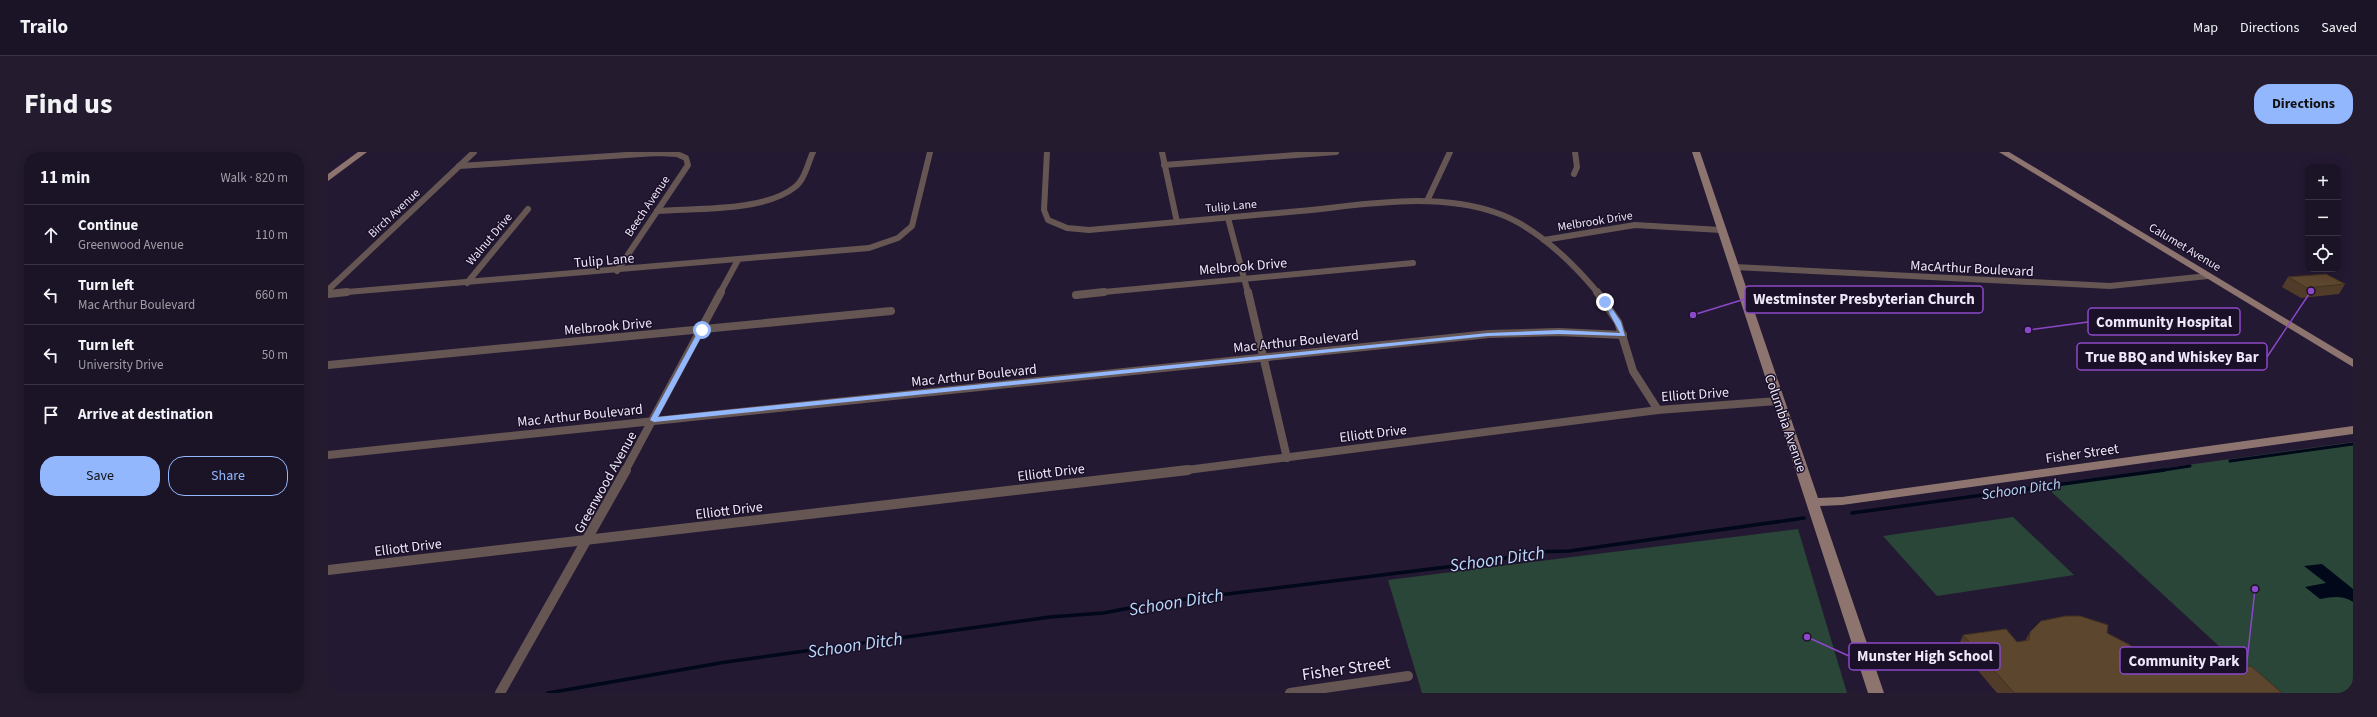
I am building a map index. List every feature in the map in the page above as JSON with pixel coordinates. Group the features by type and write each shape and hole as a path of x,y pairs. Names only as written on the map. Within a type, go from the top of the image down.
{"street":[{"path":"328,178 363,152"},
{"name":"Birch Avenue","path":"328,290 474,152"},
{"path":"657,211 749,204 782,195 798,184 813,152"},
{"name":"Tulip Lane","path":"328,294 859,250 882,245 902,236 912,226 930,152"},
{"name":"Tulip Lane","path":"1047,152 1044,210 1048,220 1067,228 1082,230 1398,202 1455,204 1488,210 1527,228 1544,240 1594,289 1618,322 1634,373 1658,410"},
{"path":"1162,152 1177,222"},
{"path":"1164,165 1336,152"},
{"path":"1427,202 1450,152 1444,152"},
{"path":"1574,174 1577,167 1575,152"},
{"name":"Columbia Avenue","path":"1696,152 1778,401 1814,502 1876,693"},
{"name":"Calumet Avenue","path":"2003,152 2353,364"},
{"name":"Beech Avenue","path":"459,166 658,153 682,156 688,159 688,165 617,271"},
{"name":"Walnut Drive","path":"467,283 528,209"},
{"path":"1228,218 1245,278 1287,458"},
{"name":"Melbrook Drive","path":"1544,240 1635,225 1721,230"},
{"name":"Greenwood Avenue","path":"500,693 588,540 654,420 738,260"},
{"name":"Melbrook Drive","path":"1076,294 1413,263"},
{"name":"MacArthur Boulevard","path":"1734,267 2098,286 2208,276"},
{"name":"Melbrook Drive","path":"328,365 891,312"},
{"name":"Mac Arthur Boulevard","path":"328,455 1488,334 1559,332 1623,335"},
{"name":"Elliott Drive","path":"328,570 1287,458 1658,410 1778,401"},
{"name":"Fisher Street","path":"1814,502 1842,501 2353,430"},
{"name":"Fisher Street","path":"1290,693 1408,676"}],"green space":[{"path":"2353,442 2353,693 2270,693 2044,485"},
{"path":"2013,517 2074,575 1937,596 1883,536"},
{"path":"1798,529 1847,693 1422,693 1388,580"}],"water":[{"path":"2322,564 2353,589 2353,602 2341,597 2320,599 2305,587 2326,583 2304,566"}],"building":[{"path":"2326,274 2345,284 2307,288 2288,277"},
{"path":"2066,616 2080,616 2108,625 2107,633 2130,645 2141,658 2160,661 2217,651 2235,668 2251,666 2282,693 2014,693 1963,635 2006,629 2017,642 2029,640 2030,632 2041,621"}],"waterway":[{"name":"Schoon Ditch","path":"2230,461 2353,444"},
{"name":"Schoon Ditch","path":"2160,471 2190,466"},
{"name":"Schoon Ditch","path":"2160,471 2164,470"},
{"name":"Schoon Ditch","path":"1852,513 2160,471"},
{"name":"Schoon Ditch","path":"548,693 726,662 1050,617 1103,613 1162,602 1487,562 1532,552 1569,551 1804,518"}],"place":[{"name":"True BBQ and Whiskey Bar","path":"2311,291"},
{"name":"Westminster Presbyterian Church","path":"1693,315"},
{"name":"Community Hospital","path":"2028,330"},
{"name":"Community Park","path":"2255,589"},
{"name":"Munster High School","path":"1807,637"}],"route":[{"path":"702,330 654,420 986,387 1488,334 1559,332 1623,335 1618,322 1605,302"}]}
